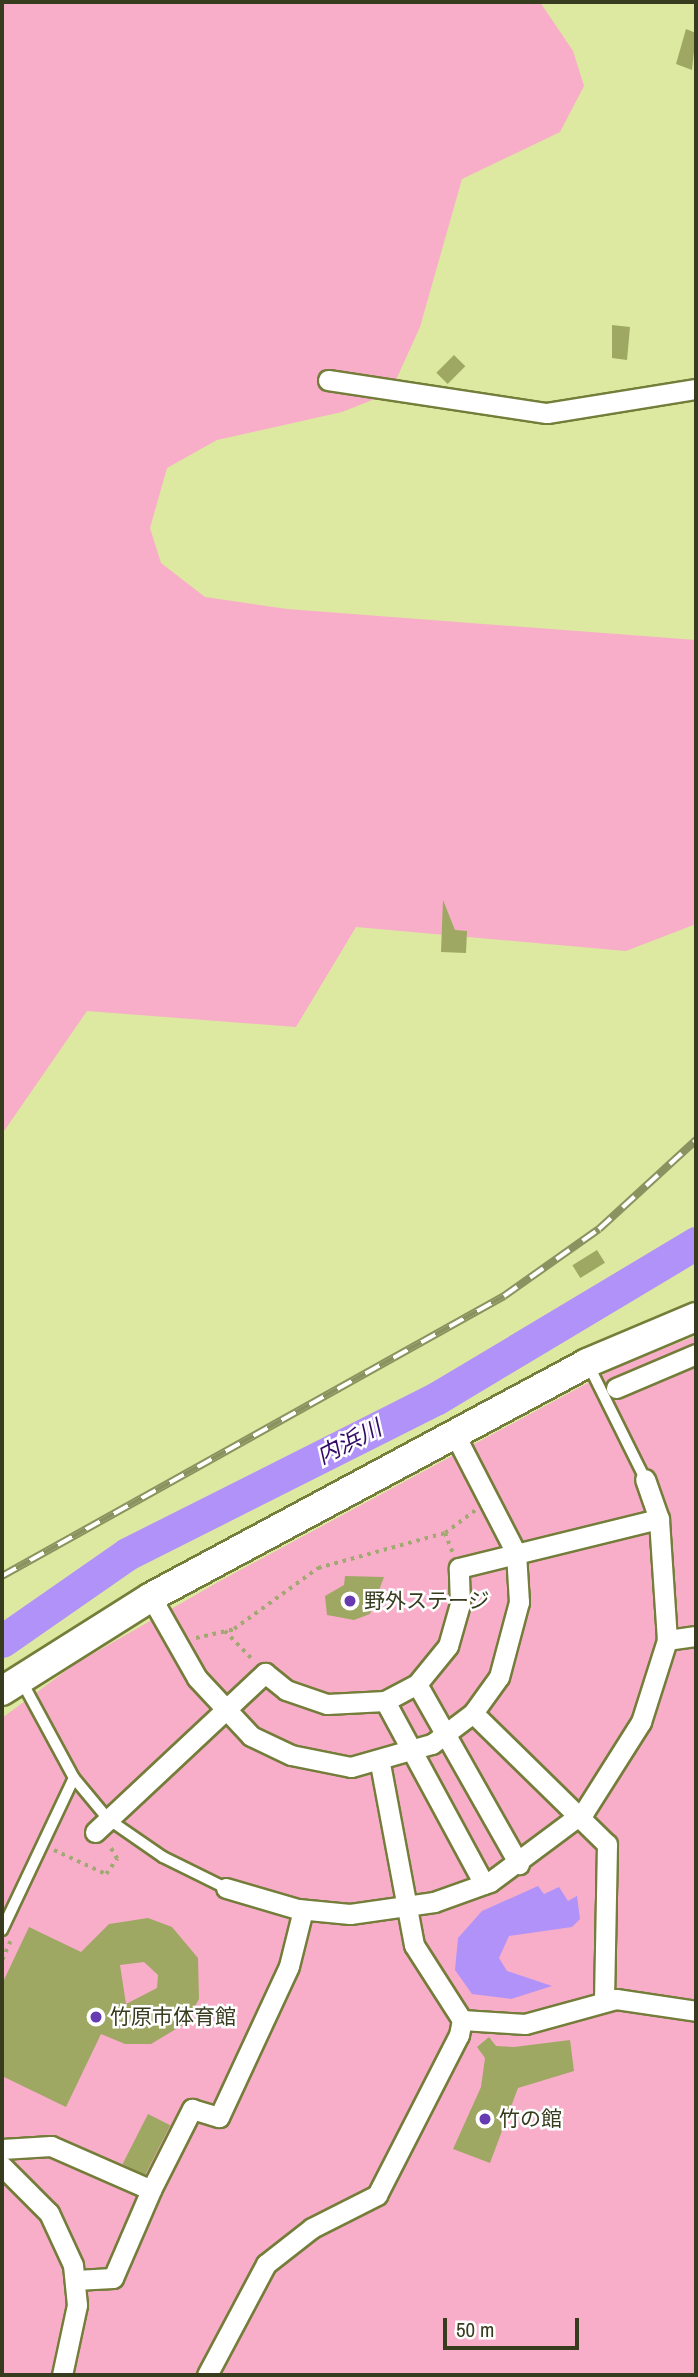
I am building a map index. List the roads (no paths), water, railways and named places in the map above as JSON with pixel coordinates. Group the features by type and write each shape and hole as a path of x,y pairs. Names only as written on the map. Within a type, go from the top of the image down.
{"street":[{"path":"328,380 547,413 696,389"},
{"path":"10,1684 152,1597 587,1363 696,1317"},
{"path":"610,1391 696,1354"},
{"path":"152,1597 176,1642 222,1711 251,1736 291,1755 324,1765 380,1763 412,1753 447,1736 473,1713 499,1677 515,1632 516,1553 492,1499 455,1434"},
{"path":"226,1888 303,1910 350,1914 408,1907 484,1884 519,1864 582,1814 615,1772 641,1722 667,1640 659,1519 645,1479"},
{"path":"102,1825 265,1673 286,1690 327,1704 384,1700 418,1684 451,1639 460,1604 458,1568 659,1519"},
{"path":"667,1640 696,1636"},
{"path":"418,1684 519,1864"},
{"path":"384,1700 484,1884"},
{"path":"473,1713 582,1814 609,1851 604,2000"},
{"path":"380,1763 415,1945 462,2020"},
{"path":"75,2280 113,2277 151,2190 192,2109 219,2117 289,1966 303,1910"},
{"path":"462,2020 525,2024 604,2000 696,2011"},
{"path":"207,2375 266,2264 312,2228 377,2195 394,2170 462,2020"},
{"path":"2,2149 51,2146 151,2190"},
{"path":"2,2166 50,2213 75,2280 66,2374"}],"lane":[{"path":"587,1363 610,1391 645,1479"},
{"path":"10,1684 74,1778 102,1825 226,1888"},
{"path":"2,1930 74,1778"}],"waterway":[{"name":"内浜川","path":"2,1641 127,1554 437,1398 696,1243"}],"railway":[{"path":"2,1576 504,1296 599,1229 696,1140"}],"place":[{"name":"野外ステージ","path":"350,1601"},
{"name":"竹原市体育館","path":"96,2017"},
{"name":"竹の館","path":"485,2119"}]}
